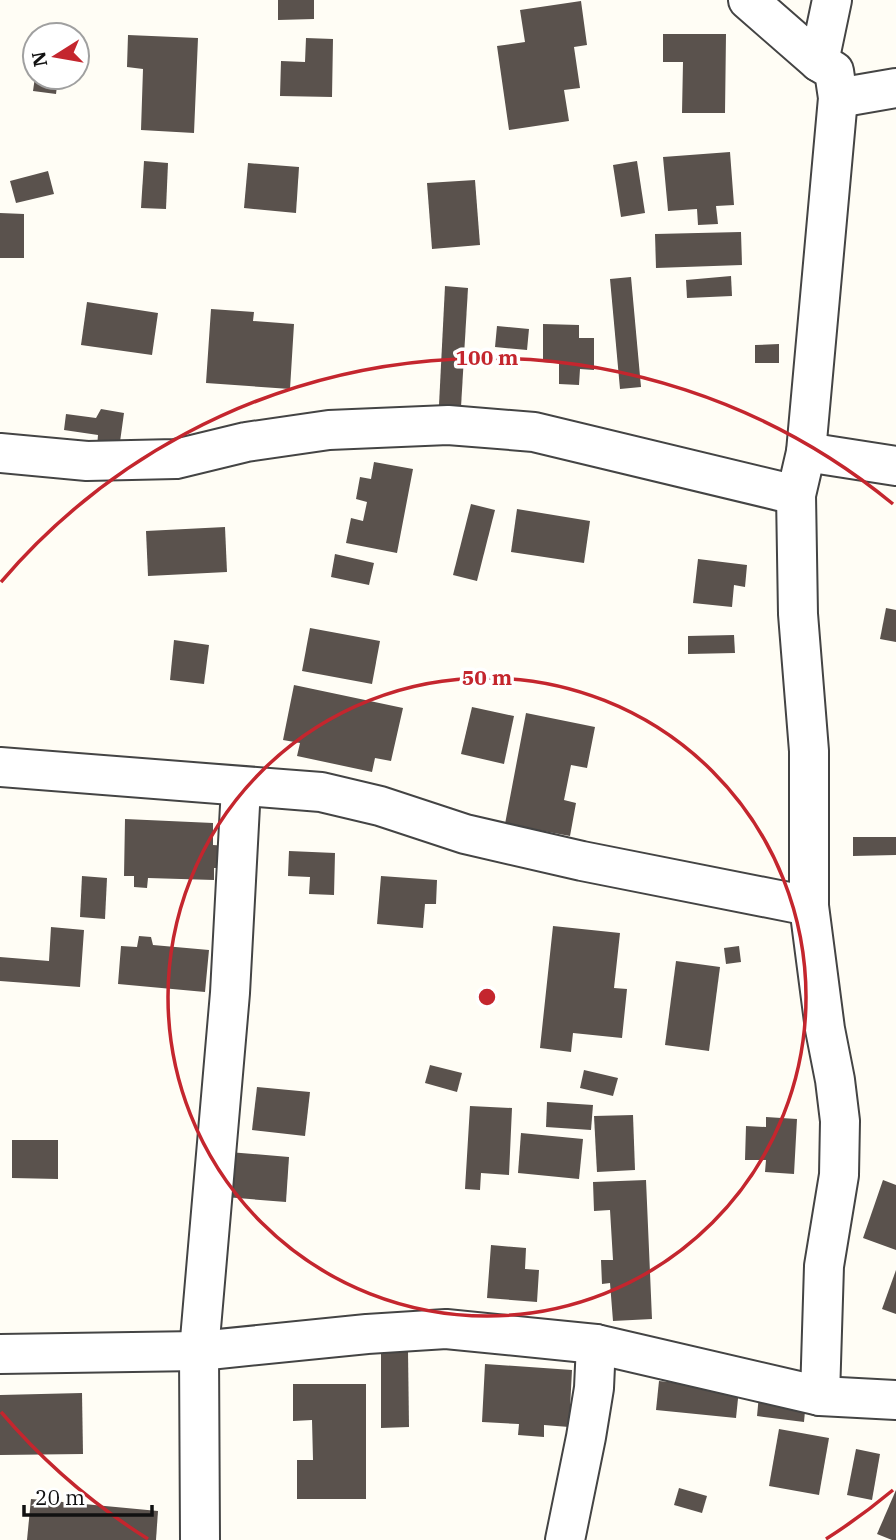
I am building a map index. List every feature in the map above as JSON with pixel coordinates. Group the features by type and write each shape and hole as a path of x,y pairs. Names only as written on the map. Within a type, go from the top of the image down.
{"street":[{"path":"748,0 819,62 834,71 838,98 806,452 796,495 798,614 808,751 808,906 839,1121 839,1175 824,1266 820,1396"},
{"path":"819,62 832,0"},
{"path":"838,98 896,88"},
{"path":"0,453 87,461 176,459 246,442 329,430 448,425 534,432 796,495"},
{"path":"806,452 896,466"},
{"path":"0,767 321,792 380,806 465,834 808,906"},
{"path":"200,1540 199,1350 230,993 241,786"},
{"path":"0,1354 199,1350 446,1329 596,1343 820,1396 896,1401"},
{"path":"565,1540 594,1388 596,1343"}],"building":[{"path":"278,0 314,0 314,19 278,20"},
{"path":"581,1 587,45 574,47 580,88 564,90 569,121 509,130 497,46 525,42 520,10"},
{"path":"663,34 726,34 725,113 682,113 683,62 663,62"},
{"path":"128,35 198,38 194,133 141,130 143,69 127,67"},
{"path":"306,38 333,39 332,97 280,96 281,61 305,62"},
{"path":"33,91 56,91 56,94"},
{"path":"730,152 734,205 716,206 718,224 698,225 697,209 668,211 663,157"},
{"path":"144,161 168,163 166,209 141,208"},
{"path":"637,161 645,213 621,217 613,165"},
{"path":"248,163 299,167 296,213 244,208"},
{"path":"48,171 54,194 16,203 10,181"},
{"path":"475,180 480,245 432,249 427,183"},
{"path":"0,213 24,214 24,258 0,258"},
{"path":"741,232 742,265 656,268 655,234"},
{"path":"731,276 732,296 687,298 686,280"},
{"path":"631,277 641,387 620,389 610,279"},
{"path":"445,286 468,288 461,407 439,405"},
{"path":"87,302 158,313 152,355 81,345"},
{"path":"211,309 254,312 253,321 294,324 290,389 206,383"},
{"path":"543,324 579,325 579,338 594,338 594,370 580,369 579,385 559,384 559,363 543,362"},
{"path":"497,326 529,329 527,350 495,347"},
{"path":"779,344 779,363 755,363 755,345"},
{"path":"101,409 124,413 119,449 97,447 98,435 64,430 66,414 96,418"},
{"path":"374,462 413,469 397,553 346,543 351,518 363,521 367,502 356,499 360,477 371,479"},
{"path":"471,504 495,510 477,581 453,575"},
{"path":"517,509 590,521 584,563 511,552"},
{"path":"225,527 227,572 148,576 146,531"},
{"path":"335,554 374,563 369,585 331,577"},
{"path":"698,559 747,565 745,587 734,585 732,607 693,603"},
{"path":"886,608 896,610 896,642 880,639"},
{"path":"310,628 380,641 372,684 302,671"},
{"path":"734,635 735,653 688,654 688,636"},
{"path":"174,640 209,645 204,684 170,680"},
{"path":"294,685 403,708 391,761 375,758 372,772 297,756 300,743 283,740"},
{"path":"472,707 514,716 504,764 461,754"},
{"path":"526,713 595,727 587,768 571,765 564,800 576,803 570,836 505,824"},
{"path":"125,819 213,823 213,845 228,846 227,868 214,868 214,880 148,878 147,888 134,887 134,876 124,876"},
{"path":"853,837 896,837 896,855 853,856"},
{"path":"289,851 335,853 334,895 309,894 310,877 288,876"},
{"path":"82,876 107,878 105,919 80,917"},
{"path":"381,876 437,880 436,904 425,904 423,928 377,924"},
{"path":"553,926 620,933 614,988 627,989 622,1038 573,1033 571,1052 540,1048"},
{"path":"51,927 84,930 80,987 0,981 0,957 49,961"},
{"path":"139,936 151,937 153,945 209,950 205,992 118,984 121,946 137,947"},
{"path":"739,946 741,962 726,964 724,948"},
{"path":"676,961 720,967 709,1051 665,1045"},
{"path":"430,1065 462,1073 457,1092 425,1083"},
{"path":"584,1070 618,1078 613,1096 580,1088"},
{"path":"257,1087 310,1092 305,1136 252,1130"},
{"path":"547,1102 593,1105 591,1130 546,1127"},
{"path":"470,1106 512,1108 509,1175 481,1173 480,1190 465,1189"},
{"path":"633,1115 635,1170 597,1172 594,1116"},
{"path":"766,1117 797,1119 794,1174 765,1172 766,1160 745,1160 746,1126 766,1127"},
{"path":"521,1133 583,1139 579,1179 518,1173"},
{"path":"12,1140 58,1140 58,1179 12,1178"},
{"path":"229,1152 289,1157 286,1202 225,1197"},
{"path":"646,1180 652,1319 613,1321 610,1283 602,1284 601,1260 613,1260 610,1210 594,1211 593,1182"},
{"path":"883,1180 896,1185 896,1250 863,1238"},
{"path":"491,1245 526,1248 525,1269 539,1270 537,1302 487,1298"},
{"path":"896,1270 896,1314 882,1309"},
{"path":"381,1351 408,1351 409,1427 381,1428"},
{"path":"485,1364 572,1370 569,1427 544,1425 544,1437 518,1435 519,1424 482,1422"},
{"path":"659,1381 739,1389 736,1418 656,1410"},
{"path":"293,1384 366,1384 366,1499 297,1499 297,1460 313,1460 312,1420 293,1421"},
{"path":"82,1393 83,1454 0,1455 0,1395"},
{"path":"759,1395 806,1400 804,1422 757,1416"},
{"path":"779,1429 829,1438 819,1495 769,1486"},
{"path":"856,1449 880,1454 872,1500 847,1495"},
{"path":"679,1488 707,1496 702,1513 674,1505"},
{"path":"896,1490 896,1540 892,1540 877,1534"},
{"path":"31,1499 158,1511 156,1540 27,1540"}]}
